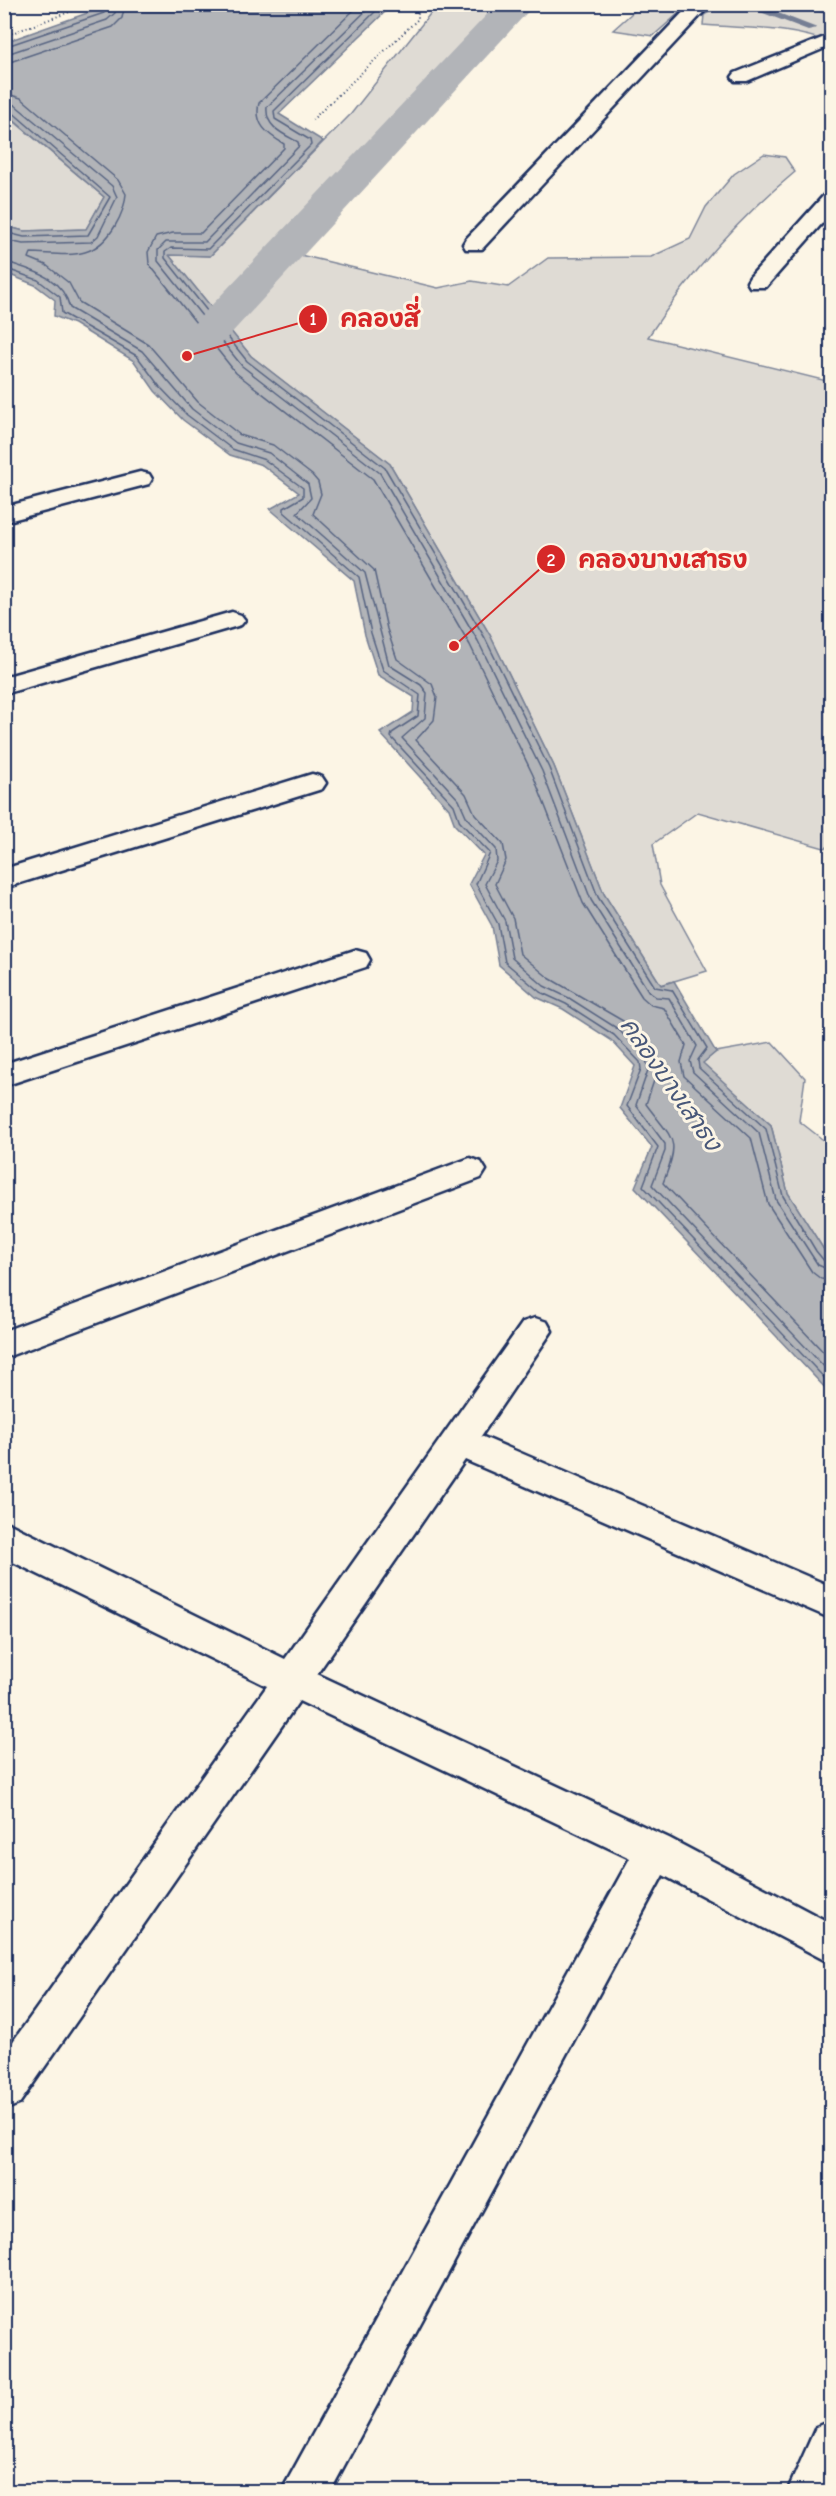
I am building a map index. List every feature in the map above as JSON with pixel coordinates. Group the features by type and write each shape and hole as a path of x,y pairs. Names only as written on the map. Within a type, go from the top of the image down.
{"street":[{"path":"474,244 702,4"},
{"path":"758,282 831,198"},
{"path":"4,515 140,479"},
{"path":"4,686 232,621"},
{"path":"4,879 312,783"},
{"path":"4,1075 355,960"},
{"path":"4,1345 470,1170"},
{"path":"4,2090 535,1331"},
{"path":"457,1442 831,1605"},
{"path":"4,1536 26,1551 292,1680 655,1851 831,1945"},
{"path":"304,2492 655,1851"},
{"path":"810,2492 831,2443"}],"lane":[{"path":"741,77 831,39"}],"path":[{"path":"4,36 91,4"},
{"path":"312,120 418,19 418,4"}],"shaded area":[{"path":"437,5 531,5 500,34 296,254 438,288 472,281 508,287 548,258 651,257 690,239 706,207 734,174 764,154 785,157 795,172 753,209 715,249 648,337 831,382 831,846 824,848 698,812 653,844 660,885 707,971 661,985 604,894 554,766 490,635 390,464 251,356 168,254 210,256 351,114"},
{"path":"641,5 688,5 653,36 613,30"},
{"path":"721,5 800,5 831,15 831,43 783,31 703,25 704,15"},
{"path":"4,113 104,197 86,229 24,231 5,226"},
{"path":"772,1042 805,1078 799,1121 831,1146 831,1261 788,1193 771,1125 702,1063 716,1052"}],"water":[{"path":"386,4 390,7 279,114 323,141 210,256 169,255 251,356 390,464 490,635 554,766 604,894 661,985 674,981 716,1052 703,1063 771,1125 788,1193 831,1261 831,1394 635,1187 652,1147 620,1108 635,1066 611,1040 563,1009 536,997 499,965 492,926 469,884 484,855 455,825 449,809 380,733 413,712 414,697 378,675 365,635 354,581 270,509 299,493 262,465 230,455 183,420 155,391 134,361 74,324 54,316 55,300 35,285 5,273 5,226 24,231 86,229 104,197 5,113 5,42 110,5"}],"waterway":[{"path":"187,356 517,4"},
{"path":"744,4 812,28"}],"place":[{"name":"คลองสี่","path":"187,356"},
{"name":"คลองบางเสาธง","path":"454,646"}]}
